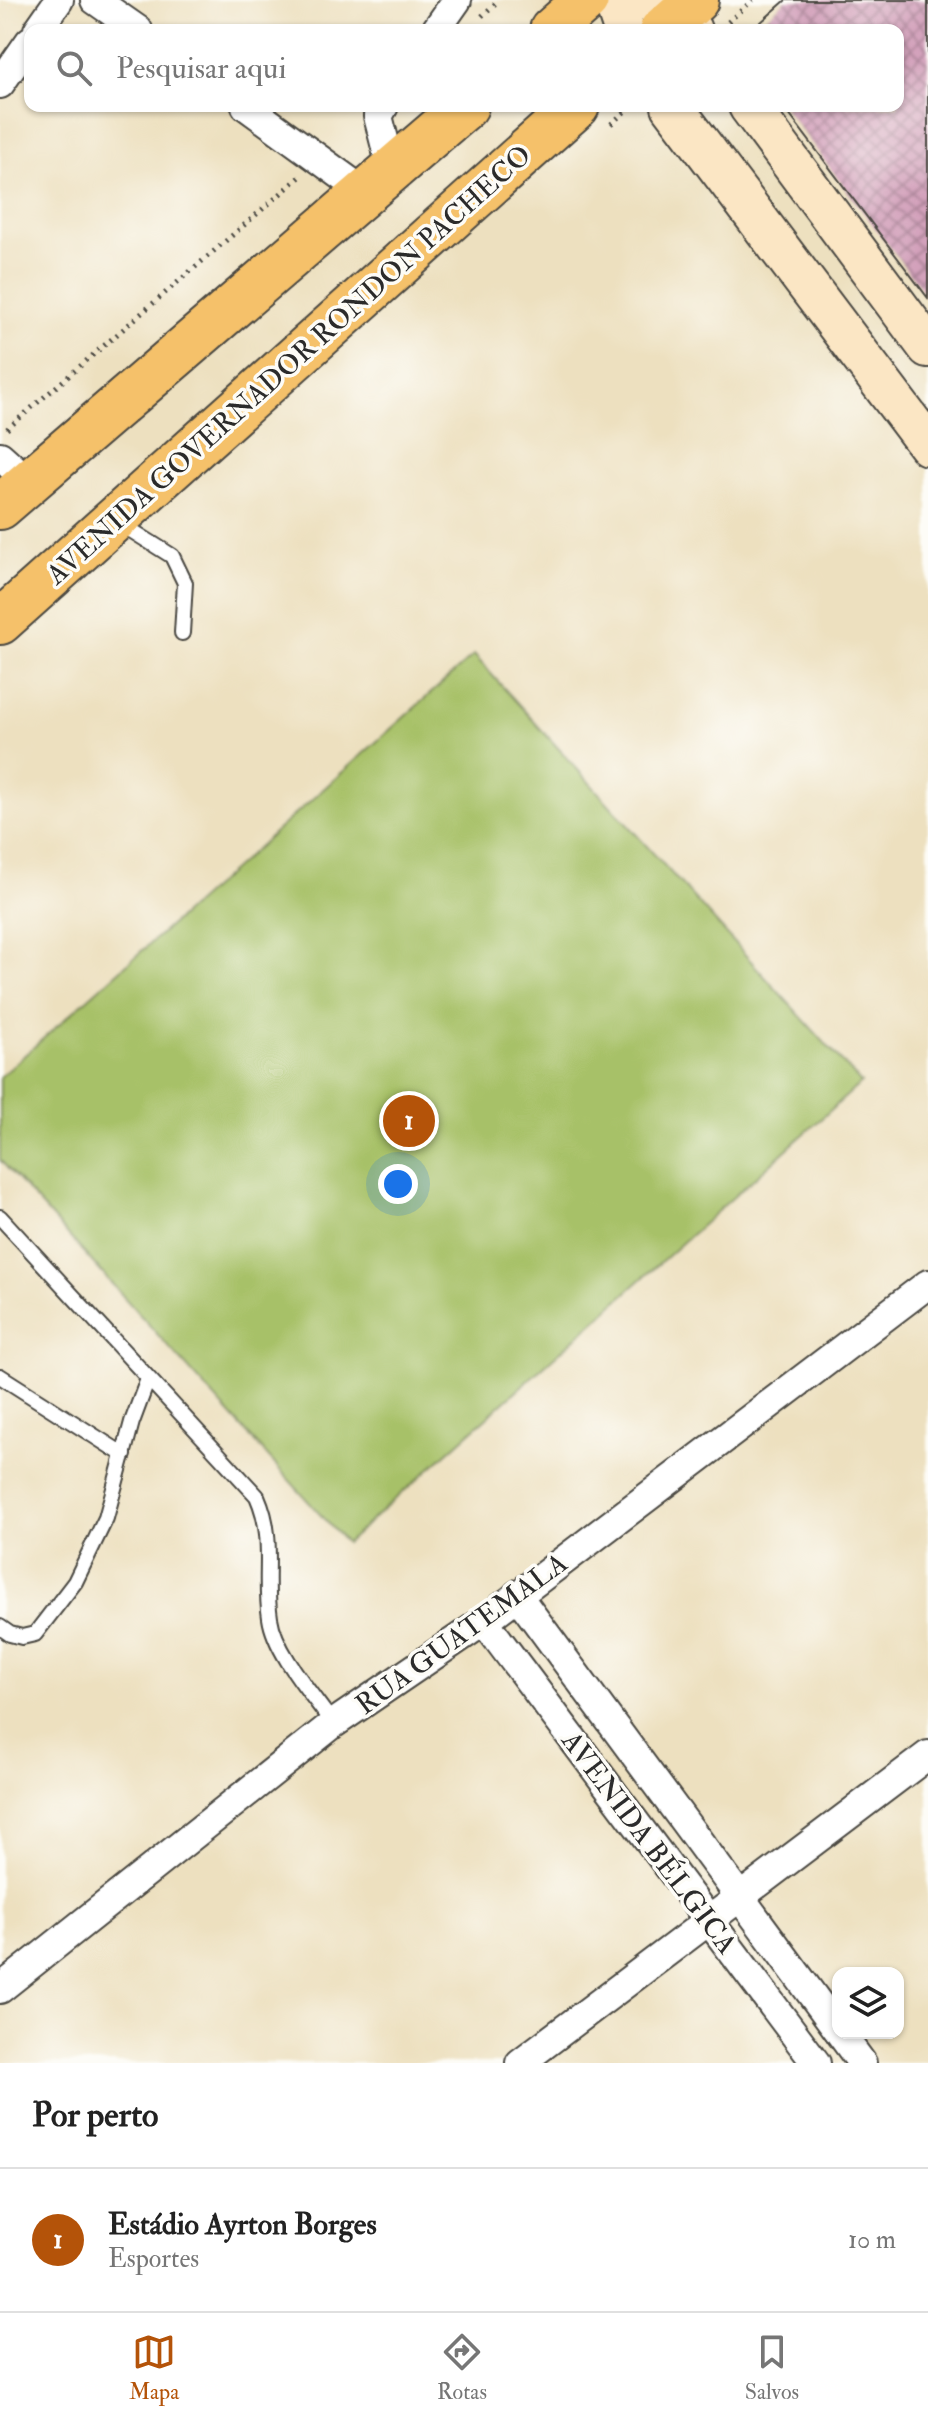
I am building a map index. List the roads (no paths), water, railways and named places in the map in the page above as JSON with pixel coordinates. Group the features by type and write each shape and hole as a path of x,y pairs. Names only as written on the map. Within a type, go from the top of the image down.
{"main road":[{"path":"559,24 586,0"},
{"path":"614,0 622,24"},
{"path":"10,482 380,182 459,112"},
{"name":"AVENIDA GOVERNADOR RONDON PACHECO","path":"0,622 570,112"},
{"path":"677,112 928,445"},
{"path":"753,112 928,347 882,384"},
{"path":"842,331 889,295"}],"street":[{"path":"42,24 59,0"},
{"path":"95,0 129,24"},
{"path":"440,24 457,0"},
{"path":"0,84 24,50"},
{"path":"254,112 321,159 380,182 380,112"},
{"name":"RUA GUATEMALA","path":"0,1989 333,1724 484,1621 928,1284"},
{"name":"AVENIDA BÉLGICA","path":"517,1595 832,2022"},
{"name":"AVENIDA BÉLGICA","path":"484,1621 816,2063"},
{"path":"520,2063 928,1755"},
{"name":"AVENIDA BÉLGICA","path":"844,2039 862,2063"}],"lane":[{"path":"114,519 172,556 185,583 182,633"},
{"path":"0,1217 257,1496 269,1535 270,1618 275,1635 282,1651 333,1724"},
{"path":"0,1376 124,1455"},
{"path":"0,1627 22,1637 35,1634 75,1582 106,1518 132,1422 148,1379"}],"place":[{"name":"Estádio Ayrton Borges","path":"409,1121"}]}
